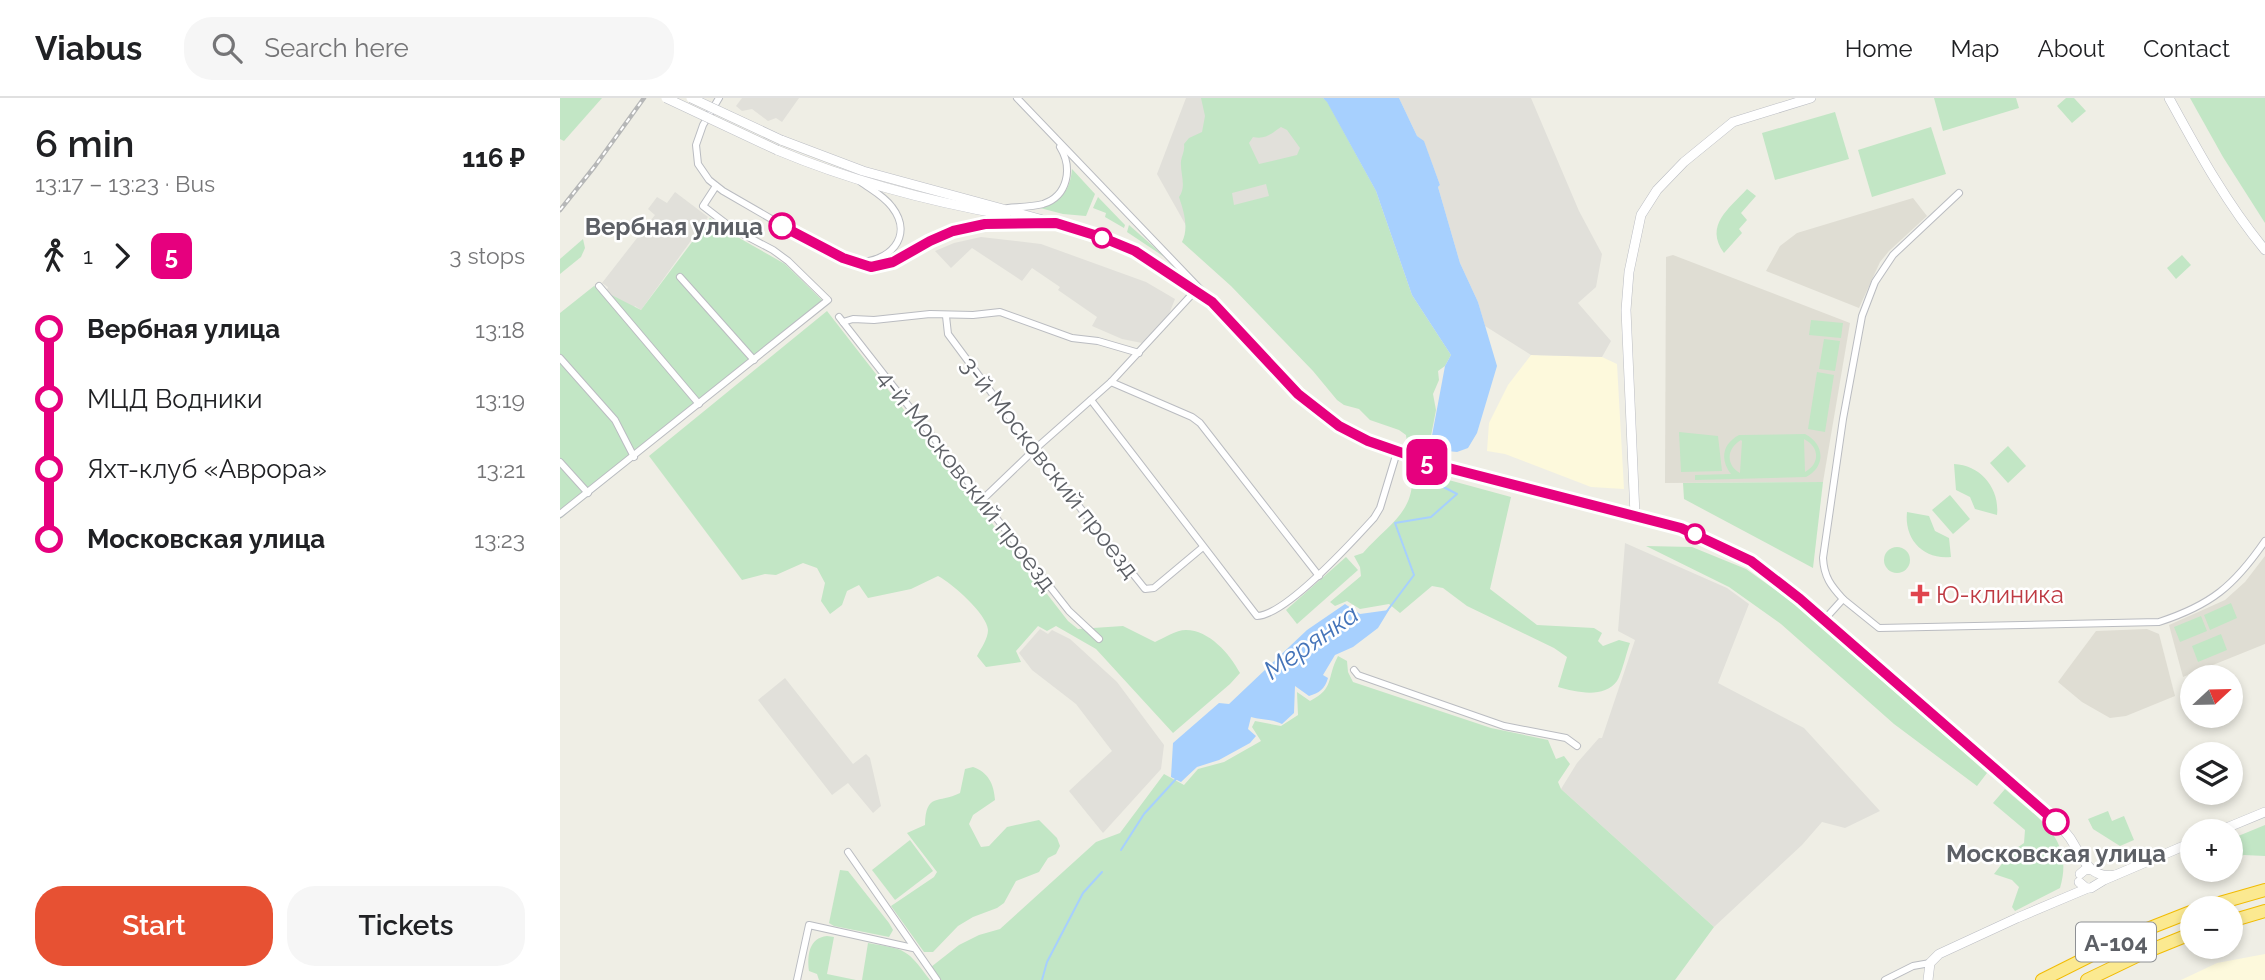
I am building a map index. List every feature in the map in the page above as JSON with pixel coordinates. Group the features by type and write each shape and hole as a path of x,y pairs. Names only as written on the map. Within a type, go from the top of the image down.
{"highway":[{"path":"2243,896 2265,890"},
{"path":"2243,917 2265,911"},
{"name":"А-104","path":"2042,980 2132,934 2180,916"},
{"name":"А-104","path":"2087,980 2180,938"}],"main road":[{"path":"666,98 777,150 859,181 928,200 1056,223"},
{"path":"691,98 781,140 863,171 1056,223 1135,251 1212,302 1281,377 1317,410 1358,436 1397,453 1681,528 1751,561 1825,620 2051,816 2071,840 2079,856 2094,872 2098,879 2092,886 2083,887 2079,878 2079,856"},
{"path":"1634,515 1626,323 1629,272 1641,215 1657,190 1684,162 1733,122 1811,98"},
{"path":"2169,98 2218,185 2265,250"},
{"path":"2243,821 2265,812"},
{"path":"1928,980 1930,963 1939,954 2180,848"},
{"path":"2071,894 2086,869 2107,877 2115,875"}],"street":[{"path":"719,98 702,125 696,145 698,164 716,186 780,225 862,266 879,267 893,262 930,241 964,228 985,224 1042,222"},
{"path":"1017,98 1212,302"},
{"path":"1000,208 1044,203 1059,193 1068,175 1068,164 1052,134"},
{"path":"848,260 864,262 885,256 895,247 900,233 899,219 892,207 881,195 859,181"},
{"path":"560,514 828,300 788,261 733,229 703,206 716,186"},
{"path":"1959,193 1893,255 1875,282 1863,316 1843,419 1823,558 1829,585 1879,628 2159,622 2190,611 2229,587 2265,541"},
{"path":"680,277 754,360"},
{"path":"599,286 699,404"},
{"path":"982,500 1111,382 1196,290"},
{"path":"946,316 1000,312 1072,338 1098,341 1139,354"},
{"name":"4-й Московский проезд","path":"946,316 930,314 841,319 1069,611 1099,639"},
{"name":"3-й Московский проезд","path":"946,316 948,334 1034,450 1145,589 1154,588 1203,547"},
{"path":"560,358 615,420 634,457"},
{"path":"1111,382 1192,417 1200,423 1319,576"},
{"path":"1091,401 1255,615 1266,615 1319,576 1374,518 1380,508 1397,453"},
{"path":"560,462 588,493"},
{"path":"1825,620 1843,599"},
{"path":"1354,670 1358,675 1504,726 1566,738 1577,746"},
{"path":"848,852 937,980"},
{"path":"797,980 809,925 913,948"},
{"path":"1885,980 1913,966 1930,963"}],"shaded area":[{"path":"742,98 799,98 782,122 776,118 768,121 752,109 742,111 736,106"},
{"path":"1186,98 1323,98 1376,191 1188,229 1157,174"},
{"path":"1399,98 1531,98 1579,211 1602,254 1596,287 1578,303 1611,341 1602,357 1531,355 1485,326 1478,302 1460,263 1438,187 1440,185 1424,142 1417,136"},
{"path":"675,192 708,217 641,310 635,306 631,311 606,292 608,287 602,283 655,215 648,209 657,197 667,203"},
{"path":"1913,198 1927,216 1880,262 1859,308 1766,271 1780,246 1797,233"},
{"path":"981,237 1041,244 1146,282 1175,299 1169,314 1142,343 1122,339 1092,326 1097,317 1032,268 1022,281 972,248 951,268 935,251 954,243"},
{"path":"1673,255 1850,323 1823,482 1665,483 1666,257"},
{"path":"1531,355 1602,357 1617,364 1624,489 1591,487 1505,454 1487,451 1489,423 1508,385"},
{"path":"1625,543 1727,588 1749,604 1718,683 1804,728 1880,811 1845,828 1822,822 1802,845 1714,927 1561,789 1577,763 1599,738 1602,738 1635,640 1618,631"},
{"path":"2265,556 2265,644 2213,665 2180,666 2169,625 2225,600 2245,582"},
{"path":"1040,629 1048,634 1052,630 1070,639 1117,682 1164,745 1161,769 1103,833 1069,791 1112,751 1076,704 1032,670 1019,653"},
{"path":"2147,629 2159,634 2175,696 2126,716 2110,718 2082,702 2058,682 2096,631"},
{"path":"785,678 853,764 866,754 870,758 881,806 873,813 848,783 832,795 758,700"},
{"path":"2265,954 2265,980 2181,980 2217,963"}],"green space":[{"path":"560,98 602,98 564,141 560,139"},
{"path":"1201,98 1323,98 1327,101 1376,191 1412,295 1451,355 1445,366 1438,371 1439,380 1433,394 1436,410 1430,441 1432,448 1426,453 1407,443 1406,435 1399,430 1370,420 1359,409 1337,400 1313,371 1231,286 1182,242 1185,226 1179,197 1183,189 1181,161 1184,144 1189,138 1202,132 1205,116","holes":["1281,127 1287,130 1300,148 1297,155 1259,164 1249,143 1253,137 1264,137","1266,184 1269,196 1234,205 1232,193"]},
{"path":"1934,98 2016,98 2019,108 1943,131"},
{"path":"2066,98 2074,98 2086,111 2072,123 2057,106"},
{"path":"2190,98 2265,98 2265,223 2223,157"},
{"path":"1835,112 1849,159 1775,180 1762,133"},
{"path":"1931,127 1946,174 1872,197 1858,150"},
{"path":"1072,169 1095,194 1086,216 1040,208 1054,202 1063,194"},
{"path":"1747,189 1756,196 1741,213 1747,220 1739,229 1742,233 1724,253 1717,234 1718,226 1721,218"},
{"path":"1098,197 1125,225 1124,228 1105,217 1106,213 1093,208"},
{"path":"710,218 785,264 826,304 560,519 560,313 594,286 641,310"},
{"path":"1129,225 1163,255 1163,256 1127,232"},
{"path":"583,239 585,248 581,257 560,274 560,259"},
{"path":"2182,255 2191,265 2176,279 2167,268"},
{"path":"827,311 1068,621 1078,629 1123,626 1155,642 1178,631 1195,631 1218,644 1240,673 1173,733 1096,649 1056,626 1047,631 1038,626 1016,651 1021,662 986,667 977,656 987,637 986,623 968,600 938,576 911,589 868,598 859,585 847,591 842,605 830,614 821,601 825,583 817,568 803,563 776,575 765,574 742,580 649,456"},
{"path":"1811,320 1843,323 1841,338 1809,335"},
{"path":"1824,339 1840,341 1835,371 1819,369"},
{"path":"1817,372 1834,375 1825,432 1808,429"},
{"path":"1679,432 1718,436 1722,471 1681,472"},
{"path":"1805,434 1812,438 1819,449 1820,462 1813,473 1806,477 1695,480 1695,475 1731,474 1725,463 1724,453 1729,443 1739,435","holes":["1804,439 1813,446 1816,456 1813,465 1805,472","1742,441 1740,473 1732,466 1730,452"]},
{"path":"2008,446 2026,466 2008,483 1990,463"},
{"path":"1954,464 1973,469 1987,480 1995,496 1997,515 1975,509 1970,497 1956,490"},
{"path":"1412,470 1511,497 1490,589 1537,625 1594,628 1602,633 1598,641 1603,646 1619,640 1630,643 1619,678 1611,687 1589,693 1558,687 1567,657 1554,648 1467,606 1443,588 1432,586 1400,613 1389,604 1360,609 1347,601 1335,606 1330,602 1361,576 1354,556 1363,553 1405,508 1410,497"},
{"path":"1823,482 1813,568 1684,499 1683,483"},
{"path":"1950,495 1970,519 1953,534 1932,510"},
{"path":"1907,512 1929,516 1935,531 1949,538 1951,557 1932,555 1917,546 1909,531"},
{"path":"1646,546 1692,547 1746,569 1795,604 1987,773 1977,786 1894,724 1781,624 1729,587"},
{"path":"1897,547 1906,551 1910,560 1906,569 1897,573 1888,569 1884,560 1888,551"},
{"path":"1346,557 1358,570 1297,624 1286,610"},
{"path":"2231,603 2237,618 2210,630 2204,615"},
{"path":"2201,616 2207,631 2180,642 2174,627"},
{"path":"2221,634 2227,650 2198,662 2192,646"},
{"path":"1338,656 1347,661 1353,682 1491,728 1548,740 1556,759 1564,756 1570,764 1558,782 1561,789 1714,927 1675,980 941,980 931,967 959,945 1000,929 1096,842 1120,833 1164,774 1184,785 1198,769 1224,762 1261,741 1252,727 1255,721 1281,726 1298,715 1297,692 1310,701 1323,692"},
{"path":"973,767 989,779 995,800 973,815 969,824 981,847 989,846 1007,827 1039,820 1057,838 1060,846 1039,872 1016,881 1004,903 958,926 933,952 924,952 891,906 934,877 937,872 907,833 925,825 931,803 960,793 965,769"},
{"path":"2005,789 2050,831 2058,842 2062,856 2060,888 2015,911 2012,907 2019,887 2012,880 1994,874 2011,852 2024,843 2025,830 1993,803"},
{"path":"2108,811 2112,821 2124,816 2134,840 2120,846 2093,829 2088,819"},
{"path":"2265,825 2265,856 2243,855 2243,834"},
{"path":"910,840 933,871 895,900 872,870"},
{"path":"840,870 848,871 889,923 893,930 889,937 829,923"},
{"path":"821,937 834,937 827,974 856,980 819,980 817,974 809,971 808,959 813,944"},
{"path":"868,943 905,952 930,980 862,980"}],"water":[{"path":"1323,98 1399,98 1417,136 1424,141 1440,185 1438,187 1460,263 1478,302 1497,366 1477,433 1468,448 1457,452 1438,450 1431,441 1445,366 1451,355 1412,295 1376,191"},
{"path":"1345,604 1360,614 1389,610 1378,628 1353,647 1335,655 1323,675 1328,678 1321,690 1309,696 1295,686 1294,713 1282,724 1251,717 1248,729 1256,736 1250,743 1219,760 1197,767 1181,782 1171,777 1173,743 1219,703 1229,704 1307,630"}],"waterway":[{"name":"Мерянка","path":"1387,611 1414,575 1395,523 1431,517 1457,494 1430,480"},
{"name":"Мерянка","path":"1121,850 1144,814 1176,779"},
{"name":"Мерянка","path":"1042,980 1047,962 1083,893 1102,872"}],"railway":[{"path":"560,210 644,98"}],"bus line":[{"name":"5","path":"782,226 843,258 871,267 893,262 953,231 985,224 1056,223 1135,251 1212,302 1298,394 1339,426 1368,441 1437,465 1681,528 1751,561 1800,599 2056,822"}],"place":[{"name":"Вербная улица","path":"782,226"},
{"name":"Ю-клиника","path":"1920,594"},
{"name":"Московская улица","path":"2056,822"}]}
